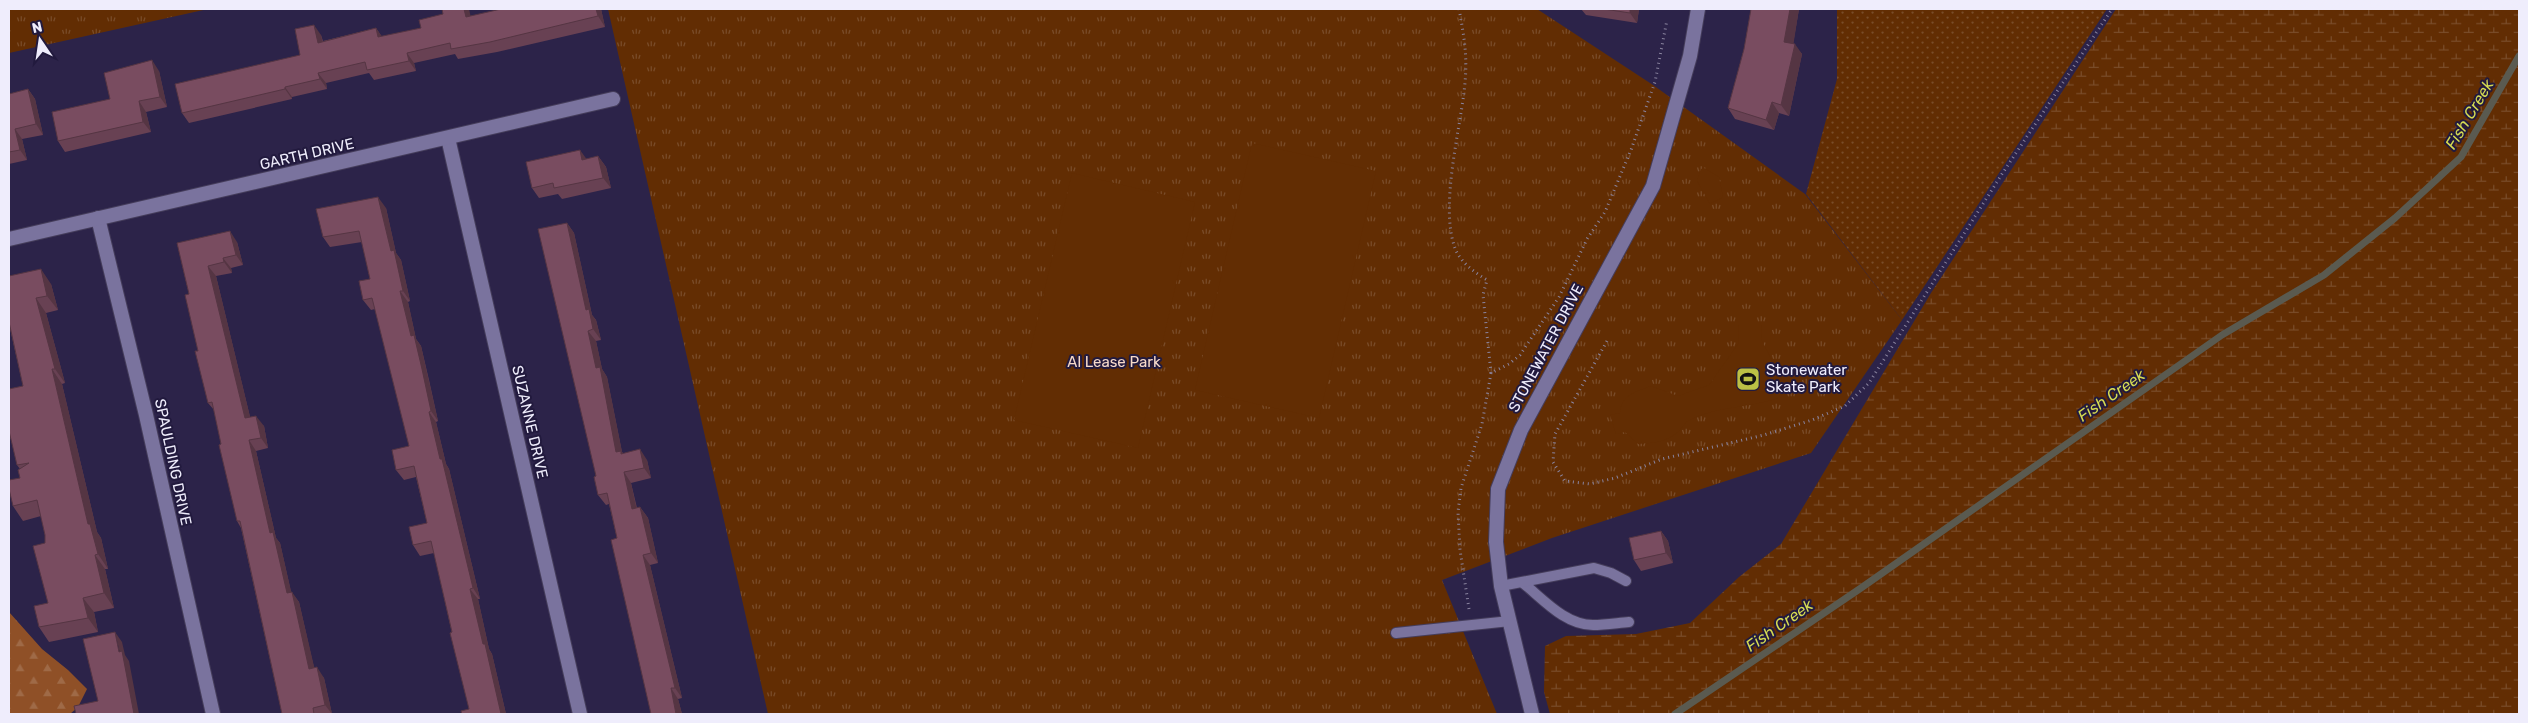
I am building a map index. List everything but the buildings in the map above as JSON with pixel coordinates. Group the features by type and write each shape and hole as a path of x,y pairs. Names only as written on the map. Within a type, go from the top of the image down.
{"street":[{"name":"STONEWATER DRIVE","path":"1532,714 1501,586 1496,542 1498,489 1521,430 1653,186 1690,56 1698,9"},
{"name":"GARTH DRIVE","path":"9,239 613,99"},
{"name":"SUZANNE DRIVE","path":"448,138 580,714"},
{"name":"SPAULDING DRIVE","path":"98,218 146,415 213,714"}],"lane":[{"path":"1501,586 1594,568 1611,573 1626,581"},
{"path":"1523,582 1555,610 1573,621 1591,625 1629,622"},
{"path":"1396,633 1510,621"}],"path":[{"path":"1459,9 1466,47 1466,71 1453,162 1451,223 1454,247 1458,255 1472,270 1487,280 1483,296 1491,372 1482,424 1461,488 1458,512 1460,550 1471,625"},
{"path":"1607,341 1554,434 1553,462 1565,481 1590,484 1616,478 1662,459 1772,433 1812,420 1845,406 1870,383 2002,174 2112,9"},
{"path":"1491,372 1509,364 1520,355 1559,297 1587,239 1604,212 1631,150 1655,82 1667,20"}],"green space":[{"path":"9,9 208,9 9,53"},
{"name":"Al Lease Park","path":"608,9 1537,9 1653,85 1805,194 1902,320 1811,453 1552,538 1442,580 1497,714 768,714"},
{"path":"1837,9 2107,9 1902,320 1806,194 1837,79"},
{"path":"2116,9 2519,9 2519,714 1550,714 1544,692 1545,646 1566,636 1636,634 1690,623 1739,577 1781,544 1931,293"},
{"path":"1252,143 1376,171 1319,418 1195,390"},
{"path":"1704,168 1719,177 1723,197 1710,204 1697,181 1701,169"},
{"path":"1072,173 1195,202 1138,448 1014,420"},
{"name":"Stonewater Skate Park","path":"1739,325 1761,325 1762,341 1785,386 1778,398 1698,416 1687,422 1669,438 1660,441 1638,444 1625,432 1616,434 1610,415 1620,413 1623,402 1634,392 1651,386 1678,396 1709,385 1738,344"},
{"path":"9,612 42,649 68,670 87,689 78,707 70,714 9,714"}],"waterway":[{"name":"Fish Creek","path":"1675,714 1861,588 2222,335 2324,275 2395,218 2461,157 2519,56"}],"place":[{"name":"Stonewater Skate Park","path":"1748,379"}]}
